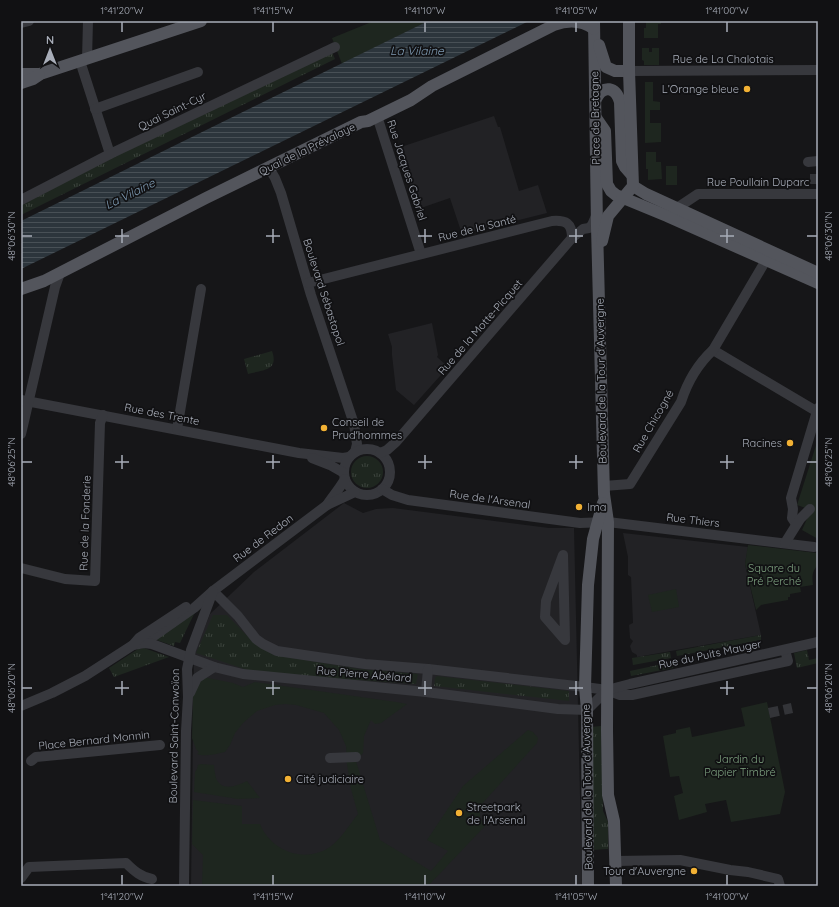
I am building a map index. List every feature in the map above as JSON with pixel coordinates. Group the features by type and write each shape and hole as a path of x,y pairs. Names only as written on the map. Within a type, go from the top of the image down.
{"main road":[{"path":"21,74 40,74 202,21"},
{"name":"Quai de la Prévalaye","path":"21,289 60,274 106,248 192,204 269,168 361,122 368,121 411,100 432,86 554,25 562,22 575,21 594,25"},
{"path":"623,198 632,180 629,21"},
{"path":"594,25 606,66 615,71 629,71"},
{"name":"Place de Bretagne","path":"594,25 596,99 596,216"},
{"path":"21,83 33,79 40,74"},
{"path":"596,99 598,93 602,90 609,89 618,94 620,102 622,161 632,180 641,191 818,273"},
{"path":"596,118 605,131 608,187 616,195 818,283"},
{"name":"Boulevard de la Tour d'Auvergne","path":"598,264 606,220 623,198"},
{"name":"Boulevard de la Tour d'Auvergne","path":"596,216 604,492 603,522 608,795 614,821 616,886"},
{"name":"Boulevard de la Tour d'Auvergne","path":"588,886 587,710 585,687 588,585 593,539 603,522"}],"street":[{"path":"21,23 29,21"},
{"path":"88,21 84,60 95,110 110,154"},
{"name":"Quai Saint-Cyr","path":"21,200 110,154 335,47"},
{"name":"Rue de La Chalotais","path":"629,71 818,70"},
{"path":"95,110 198,72"},
{"name":"Rue Jacques Gabriel","path":"377,116 421,254"},
{"name":"Boulevard Sébastopol","path":"269,168 281,193 308,283 354,424 357,444 352,454"},
{"name":"Rue Poullain Duparc","path":"677,208 698,194 816,191"},
{"name":"Rue de la Motte-Picquet","path":"376,451 387,450 396,442 572,238 583,229 589,228 596,216"},
{"name":"Rue de la Santé","path":"308,283 558,221 568,224 571,229 572,238"},
{"name":"Rue Chicogné","path":"604,492 630,484 681,402 688,383 703,359 713,350 766,260"},
{"path":"21,434 25,400 55,287 60,274"},
{"path":"177,429 202,289"},
{"path":"713,350 817,410 791,498 793,509 792,518 796,524"},
{"name":"Rue des Trente","path":"25,400 299,453 343,458 352,454"},
{"name":"Rue de la Fonderie","path":"21,568 65,579 95,581 100,423 103,415"},
{"name":"Boulevard Sébastopol","path":"354,424 365,442 376,451"},
{"path":"366,449 376,451 388,462 390,474 389,479 382,489 373,494 367,495 355,492 347,484 344,476 344,467 352,454 366,449"},
{"name":"Rue des Trente","path":"299,453 330,465 344,476"},
{"name":"Rue de Redon","path":"327,505 341,486 344,476"},
{"name":"Rue de l'Arsenal","path":"382,489 392,495 408,500 580,523 603,522"},
{"name":"Rue de Redon","path":"213,591 327,505 355,492"},
{"path":"785,543 796,524 810,509"},
{"name":"Rue Thiers","path":"603,522 814,547"},
{"path":"563,554 565,640 545,617 546,601 563,554"},
{"path":"133,645 144,643 194,608 213,591"},
{"path":"21,706 52,693 84,676 133,645 139,638 163,621 213,591"},
{"name":"Boulevard Saint-Conwoïon","path":"184,886 186,731 188,697 187,669 189,658 213,591"},
{"name":"Rue Pierre Abélard","path":"213,591 238,616 256,639 277,651 365,664 428,669 585,687"},
{"name":"Rue Pierre Abélard","path":"144,643 152,644 214,667 255,676 426,692 558,709 587,710"},
{"name":"Rue du Puits Mauger","path":"607,690 816,643"},
{"name":"Rue du Puits Mauger","path":"585,687 607,690 620,695 632,695 788,661 785,650"},
{"path":"188,697 197,678 214,667"},
{"path":"426,692 428,669"},
{"path":"587,710 607,690"},
{"name":"Place Bernard Monnin","path":"31,761 36,757 160,745"},
{"path":"330,758 356,757"},
{"path":"615,861 680,860 748,872 778,880 780,886"},
{"path":"21,878 29,867 126,863 137,873 152,880"}],"shaded area":[{"path":"494,116 498,127 500,127 519,191 538,185 547,213 462,234 450,198 418,209 398,148"},
{"path":"432,323 438,355 437,357 448,367 414,405 396,390 392,347 388,334"},
{"path":"344,503 363,513 376,509 393,508 549,528 574,528 582,886 191,886 194,654 210,614 254,572"},
{"path":"623,533 748,547 745,564 761,635 637,657 637,655 632,652 630,646 633,641 630,638 629,625 633,623 631,577 628,575 628,557"}],"green space":[{"path":"374,21 428,21 342,64 332,38"},
{"path":"646,21 661,21 661,24 658,24 658,38 644,38"},
{"path":"642,48 649,48 649,52 652,52 652,48 659,48 659,65 644,65 644,61 642,60"},
{"path":"331,50 335,59 21,215 21,198"},
{"path":"645,82 653,82 653,101 660,102 660,110 650,110 650,123 661,123 661,142 645,143"},
{"path":"646,152 656,152 656,162 661,162 662,179 648,180 648,169 646,169"},
{"path":"666,166 677,166 677,185 666,185"},
{"path":"272,351 274,358 271,366 264,370 248,374 244,359"},
{"name":"Square du Pré Perché","path":"818,439 818,539 802,530 811,510 797,505"},
{"path":"367,456 378,461 383,472 378,483 367,488 356,483 351,472 356,461"},
{"name":"Square du Pré Perché","path":"748,545 817,553 818,551 818,565 813,574 813,585 800,587 801,592 790,594 788,600 761,605 756,610 745,564"},
{"path":"676,589 679,607 652,612 648,595"},
{"path":"195,612 180,643 175,642 174,646 154,639"},
{"path":"213,615 227,615 253,642 274,655 359,669 418,674 416,684 257,673 196,653"},
{"path":"761,635 761,640 677,656 676,651"},
{"path":"144,648 169,657 114,677 109,668 138,649"},
{"path":"807,650 809,660 818,658 818,663 797,668 794,653"},
{"path":"670,652 671,658 633,665 632,658"},
{"path":"672,662 673,668 631,676 630,671"},
{"path":"437,676 569,691 569,701 434,686 435,678"},
{"path":"203,677 233,683 243,687 255,682 407,704 381,723 375,724 371,720 364,736 363,753 356,761 380,840 431,871 448,851 427,840 463,786 528,730 533,732 538,738 537,743 480,806 480,818 485,826 428,886 202,886 203,855 192,844 193,800 242,806 242,824 260,824 265,833 280,848 299,854 320,852 330,847 341,836 358,814 351,789 346,746 339,730 324,713 296,705 275,705 257,711 243,723 235,733 225,752 207,755 197,754 199,752 196,749 192,738 193,696"},
{"name":"Jardin du Papier Timbré","path":"767,702 785,792 780,814 731,822 726,800 705,804 707,812 679,820 674,796 683,793 679,776 670,777 663,736 676,733 676,730 690,727 692,737 745,726 741,708"},
{"path":"601,726 603,811 608,822 608,849 592,850 591,727"},
{"path":"198,765 214,765 216,778 222,785 230,787 247,781 260,798 238,799 194,792 195,772"}],"water":[{"name":"La Vilaine","path":"428,21 529,21 21,269 21,221"}],"tunnel":[{"path":"815,170 815,184"},
{"path":"769,713 792,708"}],"place":[{"name":"L’Orange bleue","path":"747,89"},
{"name":"Conseil de Prud'hommes","path":"324,428"},
{"name":"Racines","path":"790,443"},
{"name":"Ima","path":"579,507"},
{"name":"Cité judiciaire","path":"288,779"},
{"name":"Streetpark de l'Arsenal","path":"459,813"},
{"name":"Tour d'Auvergne","path":"694,871"}]}
